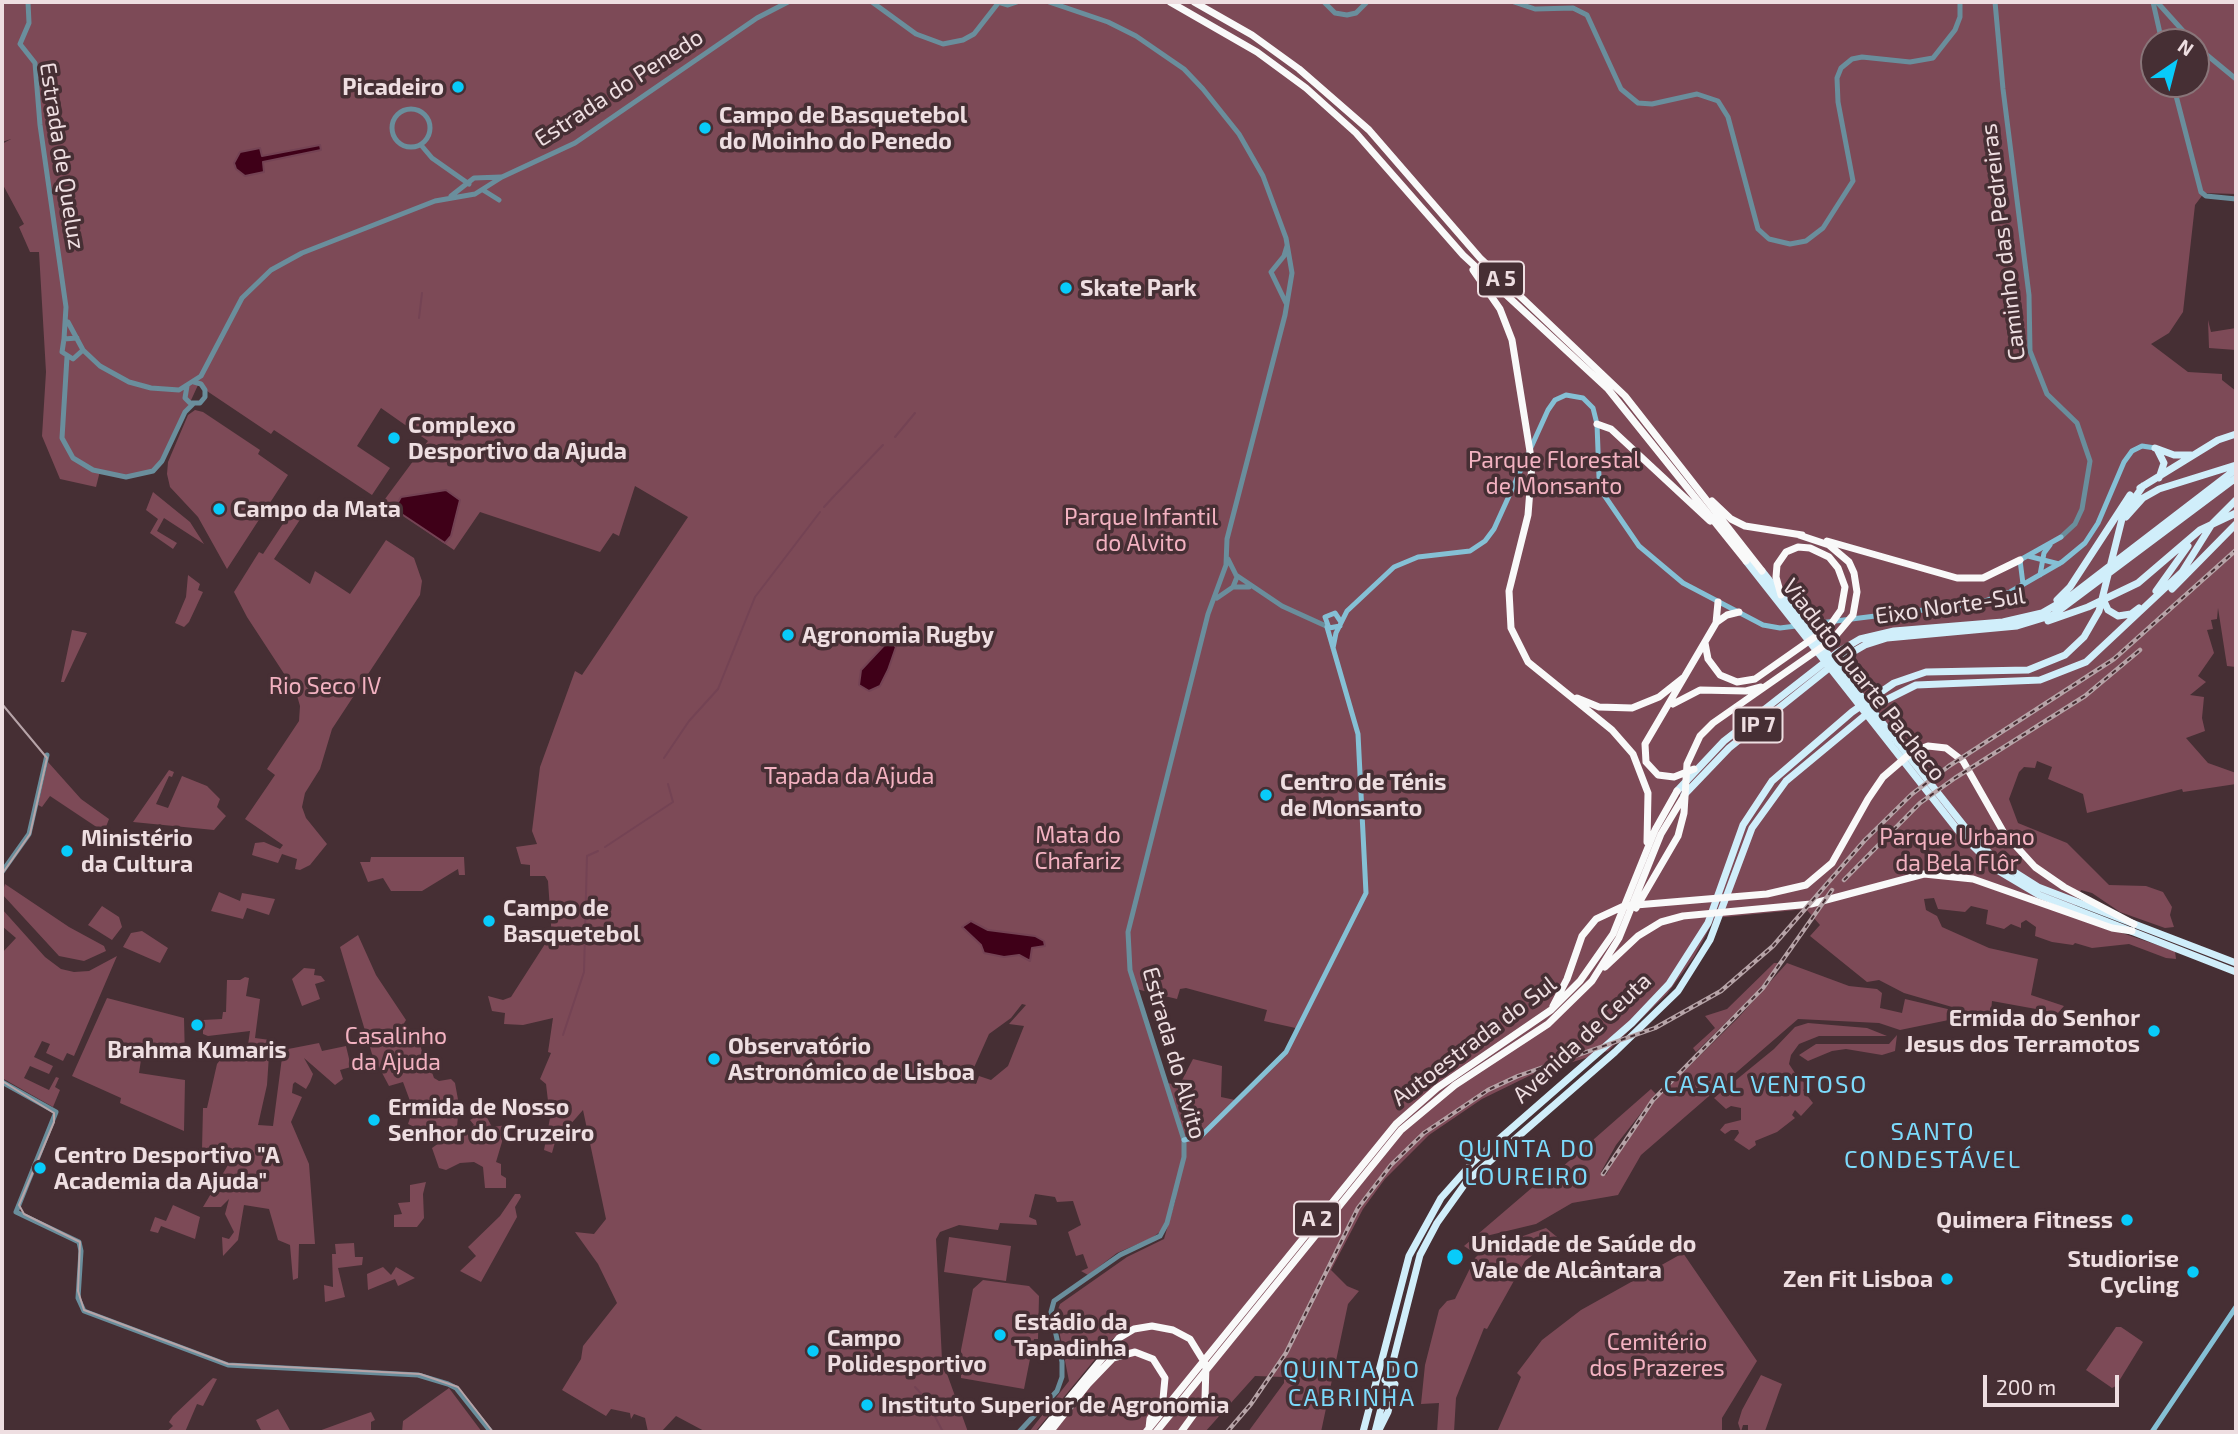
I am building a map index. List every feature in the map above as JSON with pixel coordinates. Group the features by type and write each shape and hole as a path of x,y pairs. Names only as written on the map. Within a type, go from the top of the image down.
{"highway":[{"name":"A 5","path":"1170,2 1247,45 1327,106 1377,155 1463,255 1608,389 1746,561"},
{"name":"A 5","path":"1194,2 1227,20 1299,69 1369,130 1480,258 1608,378 1692,479"},
{"path":"1204,2 1227,20"},
{"path":"1463,255 1493,298 1512,340 1531,454 1528,515 1508,600 1511,628 1534,667 1612,730 1633,754 1646,785 1649,801 1647,852"},
{"path":"1597,424 1611,429 1669,481 1746,561"},
{"path":"2028,621 2070,587 2125,501 2143,486 2218,440 2236,434"},
{"path":"2155,448 2174,455 2195,455"},
{"path":"2155,448 2162,455 2164,463 2159,478"},
{"path":"2119,525 2138,502 2159,488 2236,467"},
{"name":"Eixo Norte-Sul","path":"1681,793 1694,769 1724,741 1805,677 1860,639 1894,631 2028,621 2090,581 2236,467"},
{"name":"Eixo Norte-Sul","path":"1681,793 1720,756 1841,659 1865,645 1887,638 2028,621 2053,615 2236,478"},
{"path":"1692,479 1717,506 1739,524 1763,532 1822,539 1957,578 1983,578 2023,558"},
{"name":"Viaduto Duarte Pacheco","path":"1692,479 1955,821 1990,855 2021,878 2133,928"},
{"path":"2119,525 2127,507 2143,486"},
{"path":"2115,637 2182,572 2212,524 2236,499"},
{"path":"2028,621 2053,620 2118,593 2153,573 2200,530 2236,513"},
{"path":"2115,637 2195,568 2236,524"},
{"name":"Avenida de Ceuta","path":"1363,1432 1409,1256 1441,1198 1473,1162 1565,1083 1655,1000 1681,968 1707,923 1749,813 1779,774 1871,696 1894,682 1939,671 2013,672 2038,668 2065,655 2084,637 2096,617 2119,525"},
{"path":"2156,591 2200,530"},
{"path":"1636,897 1671,851 1682,825 1690,752 1713,723 1845,627 1854,610 1856,579 1849,562 1829,545 1798,535"},
{"path":"1706,643 1709,659 1716,671 1730,680 1743,682 1766,674 1829,627 1839,615 1845,593 1841,575 1829,557 1810,548 1791,549 1779,561 1776,577 1781,598"},
{"path":"2103,595 2108,610 2122,616 2134,612 2195,551"},
{"name":"Viaduto Duarte Pacheco","path":"1746,561 1781,598"},
{"path":"1694,769 1666,777 1656,773 1646,762 1646,739 1706,643 1716,623 1718,602"},
{"path":"1716,623 1727,615 1739,612"},
{"name":"Avenida de Ceuta","path":"1376,1432 1391,1405 1395,1384 1390,1381 1394,1360 1420,1255 1437,1223 1467,1181 1660,1011 1693,970 1716,926 1746,841 1780,787 1804,762 1880,703 1916,685 2039,680 2071,670 2115,637"},
{"path":"1521,649 1563,688 1590,704 1608,708 1632,708 1652,701 1674,687 1693,666"},
{"path":"1939,671 1940,682"},
{"path":"2013,672 2014,682"},
{"path":"1667,709 1695,691 1746,691 1772,682"},
{"path":"1551,1010 1567,979 1579,943 1596,919 1625,906 1795,890 1814,880 1832,863 1868,799 1889,770 1917,749 1928,746 1946,748 1963,761 1999,825 2028,861 2064,887 2133,928 2236,972"},
{"name":"Autoestrada do Sul","path":"1151,1431 1401,1130 1442,1094 1548,1024 1597,975 1630,917 1658,822 1681,793"},
{"name":"Autoestrada do Sul","path":"1151,1431 1396,1124 1437,1088 1551,1010 1585,975 1636,897 1681,793"},
{"path":"1749,813 1758,818"},
{"path":"1597,975 1638,936 1667,920 1799,906 1908,877 1949,874 1973,879 2112,928 2133,928 2236,963"},
{"path":"1565,1083 1571,1090"},
{"path":"1041,1432 1110,1347 1128,1332 1143,1327 1163,1327 1183,1335 1197,1347 1206,1365 1208,1388 1200,1410 1181,1432"},
{"path":"1050,1432 1107,1364 1124,1354 1135,1352 1153,1359 1165,1378 1163,1399 1150,1419 1151,1431"},
{"path":"1382,1356 1394,1360"},
{"path":"1377,1378 1390,1381"}],"main road":[{"path":"1334,648 1340,624 1354,603 1403,562 1470,551 1485,541 1555,400 1571,395 1583,398 1593,408 1597,424 1598,477 1602,492 1616,516 1655,563 1674,578 1771,627 1822,625 1979,603 1996,598 2059,564 2085,543 2098,523 2124,462 2132,451 2142,446 2155,448"},
{"path":"2023,558 2061,537"},
{"path":"2040,575 2046,549 2061,537"},
{"path":"2023,558 2059,564"},
{"path":"2023,558 2023,584"},
{"path":"1184,1140 1201,1136 1286,1052 1360,908 1367,884 1358,734 1325,620 1331,613 1354,603"},
{"path":"1331,613 1339,615 1340,624"},
{"path":"1327,627 1333,629 1340,624"},
{"path":"2152,1432 2236,1307"}],"street":[{"name":"Estrada de Queluz","path":"28,2 29,23 20,41 23,51 35,64 40,125 68,322 64,340"},
{"name":"Estrada do Penedo","path":"475,194 502,177 575,143 757,18 788,2"},
{"path":"872,2 916,34 943,44 974,34 998,2 1007,5 1017,2"},
{"name":"Estrada do Alvito","path":"1018,1432 1057,1391 1063,1371 1051,1312 1054,1301 1120,1255 1160,1236 1167,1223 1181,1170 1184,1140 1130,970 1128,932 1208,614 1227,557 1228,536 1287,306 1292,270 1287,243 1267,184 1245,143 1190,75 1125,30 1049,2"},
{"path":"1324,2 1335,13 1347,15 1356,13 1367,2"},
{"path":"1514,2 1535,9 1573,8 1587,15 1621,89 1638,103 1653,104 1697,94 1718,101 1728,117 1758,229 1769,239 1790,244 1806,240 1823,228 1853,181 1838,102 1837,78 1841,68 1852,59 1862,57 1910,62 1933,58 1955,30 1960,17 1959,2"},
{"name":"Caminho das Pedreiras","path":"1996,2 2006,114 2029,295 2030,351 2047,394 2077,424 2090,461 2082,509 2075,524 2061,537"},
{"path":"2155,2 2179,28"},
{"path":"2155,2 2158,28"},
{"path":"2157,23 2171,19"},
{"path":"2210,57 2236,79"},
{"path":"2177,98 2202,192 2206,196 2236,199"},
{"path":"416,109 429,120 430,134 421,145 409,147 394,137 393,121 402,111 416,109"},
{"path":"421,145 432,158 455,172 475,194"},
{"name":"Estrada do Penedo","path":"455,172 478,178 502,177"},
{"path":"453,194 459,185 455,172"},
{"path":"193,404 184,395 190,384 205,369 233,311 252,286 289,259 453,194 478,178 484,189 499,200"},
{"path":"453,194 475,194"},
{"path":"1287,243 1285,254 1271,272 1287,306"},
{"path":"1277,263 1285,262 1292,270"},
{"path":"1276,282 1284,283 1291,278"},
{"name":"Estrada de Queluz","path":"68,322 77,338"},
{"path":"205,369 205,389 202,401 193,404 185,412 162,461 153,471 126,477 93,470 73,458 62,438 67,358 61,349 64,340 77,338 83,350 100,366 129,382 173,391 198,383 205,389"},
{"path":"67,358 77,358 83,350"},
{"path":"1215,599 1237,582 1227,557"},
{"path":"1223,573 1235,574 1255,589 1327,627"},
{"path":"1220,582 1232,588 1255,589"},
{"path":"1304,616 1331,613"},
{"path":"2,872 30,832 47,755"},
{"path":"2,1082 56,1112 16,1212 73,1237 80,1243 78,1291 81,1308 228,1365 412,1375 448,1384 456,1388 491,1432"}],"green space":[{"name":"Parque Florestal de Monsanto","path":"2,2 2236,2 2236,194 2204,193 2195,205 2183,312 2169,333 2151,344 2188,372 2222,374 2222,380 2236,391 2236,667 2227,666 2218,608 2217,619 2211,620 2213,629 2207,630 2214,653 2198,676 2206,682 2190,695 2204,697 2202,718 2205,731 2186,738 2208,763 2236,773 2236,784 2183,792 2182,789 2087,813 2083,794 2048,779 2052,767 2037,761 2035,768 2024,767 2019,772 2009,799 2018,823 2067,843 2109,885 2146,886 2163,892 2172,907 2170,915 2174,927 2165,928 2120,912 2092,893 2081,890 2072,916 2175,951 2176,959 2129,944 2092,948 2075,943 2052,942 2035,936 2036,927 2026,920 2021,923 2021,928 2011,924 2004,929 1986,924 1988,910 1971,906 1965,912 1938,909 1934,898 1924,899 1926,910 1937,916 1942,927 1989,948 2038,959 2031,995 2064,1006 2058,1013 1992,1001 1991,1012 1985,1011 1983,1016 1904,993 1879,980 1867,982 1810,936 1820,925 1806,909 1715,918 1694,957 1667,994 1608,1051 1531,1075 1482,1099 1429,1135 1385,1179 1363,1209 1331,1270 1347,1286 1359,1291 1348,1304 1321,1432 1248,1432 1284,1383 1284,1377 1255,1376 1205,1432 1045,1432 1129,1327 1110,1341 1035,1432 1029,1432 1069,1381 1056,1315 1060,1304 1127,1257 1164,1239 1176,1198 1161,1231 1152,1238 1117,1253 1088,1275 1081,1271 1088,1268 1083,1254 1076,1256 1068,1232 1081,1225 1073,1201 1057,1202 1055,1197 1035,1194 1029,1217 1036,1220 1037,1225 1000,1223 998,1230 959,1225 940,1232 936,1239 942,1360 968,1432 706,1432 676,1416 661,1432 648,1432 645,1418 634,1414 631,1419 630,1413 611,1409 606,1416 562,1390 581,1359 583,1346 617,1303 598,1264 575,1232 594,1234 606,1219 583,1110 555,1142 552,1153 544,1150 550,1118 546,1084 540,1079 551,1053 548,1052 553,1018 523,1025 504,1024 505,1013 492,1011 488,996 503,1000 511,997 545,944 552,939 548,881 545,876 530,876 530,865 521,864 516,847 537,844 532,831 540,767 575,671 582,675 688,517 635,486 619,536 613,533 600,552 480,512 454,550 386,504 385,499 428,441 381,408 357,446 390,468 372,495 274,430 271,434 198,385 171,444 155,469 126,477 100,471 96,487 60,479 42,436 46,372 39,252 30,252 19,227 24,224 2,183 2,144 11,139 2,142","holes":["1186,988 1267,1010 1264,1021 1300,1029 1284,1053 1235,1100 1221,1097 1222,1066 1193,1059 1179,1086 1164,1082 1136,989 1177,999 1180,989","1022,1004 1026,1005 1009,1024 1024,1026 1008,1066 991,1080 979,1076 976,1084 968,1081 989,1034 1011,1018"]},
{"path":"2208,320 2211,332 2236,328 2236,350 2209,348"},
{"path":"195,410 203,412 260,450 258,454 288,475 227,569 198,517 170,487 167,474 168,462 188,415"},
{"path":"153,492 190,522 204,544 164,518 157,531 177,543 173,549 150,533 158,519 146,510"},
{"name":"Rio Seco IV","path":"296,504 309,506 274,559 310,584 315,571 350,594 386,540 414,558 422,581 420,595 332,729 320,769 305,793 302,807 306,818 327,844 310,865 300,870 295,869 297,859 282,854 278,863 252,855 255,843 264,842 280,849 283,845 245,819 275,775 267,769 299,721 300,706 296,692 247,617 234,592 259,552 263,554"},
{"path":"188,575 200,584 198,590 203,592 184,627 175,623 186,597"},
{"path":"72,630 87,633 64,682 61,682"},
{"path":"48,762 81,799 109,819 104,832 50,796 42,807 38,805"},
{"path":"169,770 174,772 172,777 169,776 156,804 168,808 182,776 207,786 220,799 217,807 226,816 214,830 133,822"},
{"path":"371,857 464,857 465,875 459,875 458,869 422,891 391,891 383,878 368,882 360,862 370,862"},
{"path":"5,884 69,927 104,946 106,951 84,961 59,956 2,894"},
{"path":"219,892 240,901 242,893 275,899 269,915 247,908 243,919 211,911"},
{"path":"102,906 119,917 122,927 112,940 88,925"},
{"path":"2,909 45,957 61,969 89,971 117,956 74,1056 67,1053 63,1061 46,1053 50,1044 42,1041 34,1057 53,1066 49,1074 30,1066 24,1078 49,1090 56,1077 59,1078 55,1087 60,1090 53,1107 2,1078 2,953 16,938 2,926"},
{"path":"142,931 168,948 160,963 123,947 131,933"},
{"name":"Casalinho da Ajuda","path":"358,935 376,975 406,1020 403,1025 417,1033 425,1063 428,1061 434,1078 439,1081 451,1079 455,1083 459,1105 457,1127 467,1131 474,1125 470,1120 484,1112 492,1127 507,1125 496,1162 501,1164 501,1175 506,1178 506,1188 485,1188 483,1167 474,1162 460,1163 446,1170 439,1168 432,1148 439,1143 431,1135 408,1124 413,1109 403,1082 389,1086 372,1054 340,947"},
{"path":"1774,963 1780,963 1758,991 1696,1052 1693,1048 1715,1028 1705,1016 1727,1009"},
{"path":"1787,963 1849,986 1877,989 1882,993 1880,1008 1902,1013 1905,999 1973,1015 1900,1030 1879,1023 1798,1019 1641,1155 1618,1195 1572,1203 1536,1224 1486,1236 1470,1250 1464,1246 1541,1180 1544,1183 1651,1089 1656,1094 1616,1145 1601,1172 1606,1175 1623,1144 1658,1097 1738,1018"},
{"path":"304,968 315,969 314,975 321,976 325,981 315,984 320,999 302,1006 292,979"},
{"path":"249,978 246,996 260,999 255,1038 270,1040 267,1085 258,1125 273,1126 283,1050 319,1043 322,1051 346,1046 351,1067 340,1070 343,1079 335,1085 304,1058 313,1074 310,1082 306,1089 295,1082 293,1084 292,1093 302,1097 291,1122 309,1164 315,1244 299,1244 298,1278 293,1280 290,1245 278,1240 269,1209 244,1205 238,1240 223,1256 222,1237 229,1239 234,1232 225,1214 229,1199 221,1207 203,1207 228,1165 198,1153 202,1149 203,1108 207,1108 217,1064 224,1055 248,1045 250,1031 208,1036 203,1034 203,1020 222,1019 223,1012 226,1012 227,980 240,980"},
{"path":"107,998 184,1018 185,1059 142,1053 139,1073 185,1080 184,1131 120,1103 121,1098 72,1076"},
{"path":"1808,1023 1867,1028 1887,1036 1819,1036 1799,1044 1791,1055 1789,1064 1795,1073 1810,1076 1803,1081 1807,1087 1803,1090 1813,1103 1801,1116 1795,1110 1792,1115 1795,1118 1777,1132 1755,1141 1756,1145 1749,1150 1734,1140 1738,1130 1725,1134 1720,1130 1725,1124 1741,1120 1741,1108 1731,1106 1726,1109 1714,1098 1774,1049 1795,1027"},
{"path":"1897,1035 1895,1051 1882,1055 1846,1049 1832,1051 1808,1061 1799,1055 1816,1044 1889,1044"},
{"path":"426,1182 423,1194 424,1218 417,1227 394,1227 394,1215 402,1214 398,1203 410,1202 410,1185"},
{"path":"515,1194 520,1194 521,1197 515,1207 517,1217 481,1282 460,1271 476,1256 468,1247 500,1216"},
{"path":"173,1205 200,1217 195,1239 161,1226 158,1233 150,1231 155,1217 166,1221"},
{"path":"1546,1228 1562,1241 1544,1246 1525,1261 1487,1329 1484,1328 1456,1398 1454,1432 1437,1432 1439,1403 1421,1404 1425,1365 1439,1310 1447,1301 1455,1299 1475,1258 1483,1250"},
{"path":"949,1237 1011,1246 1006,1281 944,1272"},
{"path":"354,1243 355,1257 363,1257 362,1265 338,1268 345,1297 325,1302 324,1285 333,1287 332,1254 336,1254 335,1244"},
{"name":"Cemitério dos Prazeres","path":"1683,1253 1757,1361 1722,1418 1722,1432 1497,1432 1521,1377 1517,1373 1542,1340 1581,1310"},
{"path":"383,1267 391,1275 396,1267 415,1278 398,1286 395,1279 368,1290 367,1274"},
{"path":"983,1280 1029,1286 1039,1296 1038,1339 1034,1339 1024,1389 961,1378 961,1350 973,1289"},
{"path":"2116,1327 2121,1327 2143,1342 2116,1386 2112,1388 2086,1370"},
{"path":"1761,1375 1782,1384 1765,1431 1748,1432 1748,1425 1743,1425 1741,1432 1738,1423 1742,1410"},
{"path":"213,1378 217,1379 203,1406 197,1404 185,1432 166,1432 173,1426 169,1422 173,1416"},
{"path":"449,1388 482,1432 402,1432 403,1421"},
{"path":"278,1409 291,1432 262,1432 256,1420"},
{"path":"371,1412 375,1420 371,1422 371,1432 316,1432"}],"shaded area":[{"path":"320,145 321,150 263,162 264,172 245,176 236,169 234,163 240,152 260,148 262,156"},
{"path":"446,490 460,500 451,536 445,543 394,509 401,497"},
{"path":"889,640 896,647 888,670 880,686 869,691 859,685 861,670"},
{"path":"971,921 988,930 1035,936 1044,941 1045,946 1032,948 1030,961 1019,955 1004,957 984,953 981,945 962,927"}],"waterway":[{"path":"419,318 422,293"},
{"path":"895,437 915,413"},
{"path":"836,494 883,445"},
{"path":"824,507 835,495"},
{"path":"664,758 689,721 718,689 755,597 820,512"},
{"path":"605,847 673,802 668,784"},
{"path":"563,1035 584,972 587,856 598,851"},
{"path":"915,1387 926,1399 943,1432"}],"tram line":[{"path":"2,704 47,758 30,834 2,874"},
{"path":"2,1081 54,1113 54,1122 19,1205 24,1214 80,1242 78,1291 84,1310 228,1364 420,1374 458,1387 493,1432"}],"railway":[{"path":"1227,1432 1251,1404 1286,1353 1358,1208 1391,1165 1424,1133 1488,1090 1518,1076 1655,1028 1721,991 1773,946 1865,840 1912,794 1949,766 2114,659 2236,550"},
{"path":"1844,880 1920,803 2085,696 2140,650"},
{"path":"1603,1174 1653,1100 1763,988 1832,890"}],"place":[{"name":"Picadeiro","path":"458,87"},
{"name":"Campo de Basquetebol do Moinho do Penedo","path":"705,128"},
{"name":"Skate Park","path":"1066,288"},
{"name":"Complexo Desportivo da Ajuda","path":"394,438"},
{"name":"Campo da Mata","path":"219,509"},
{"name":"Agronomia Rugby","path":"788,635"},
{"name":"Centro de Ténis de Monsanto","path":"1266,795"},
{"name":"Ministério da Cultura","path":"67,851"},
{"name":"Campo de Basquetebol","path":"489,921"},
{"name":"Brahma Kumaris","path":"197,1025"},
{"name":"Ermida do Senhor Jesus dos Terramotos","path":"2154,1031"},
{"name":"Observatório Astronómico de Lisboa","path":"714,1059"},
{"name":"Ermida de Nosso Senhor do Cruzeiro","path":"374,1120"},
{"name":"Centro Desportivo \"A Academia da Ajuda\"","path":"40,1168"},
{"name":"Quimera Fitness","path":"2127,1220"},
{"name":"Unidade de Saúde do Vale de Alcântara","path":"1455,1257"},
{"name":"Studiorise Cycling","path":"2193,1272"},
{"name":"Zen Fit Lisboa","path":"1947,1279"},
{"name":"Estádio da Tapadinha","path":"1000,1335"},
{"name":"Campo Polidesportivo","path":"813,1351"},
{"name":"Instituto Superior de Agronomia","path":"867,1405"}],"district":[{"name":"CASAL VENTOSO","path":"1766,1085"},
{"name":"SANTO CONDESTÁVEL","path":"1933,1146"},
{"name":"QUINTA DO LOUREIRO","path":"1527,1163"},
{"name":"QUINTA DO CABRINHA","path":"1352,1384"}],"park label":[{"name":"Parque Infantil do Alvito","path":"1141,530"},
{"name":"Tapada da Ajuda","path":"849,776"},
{"name":"Mata do Chafariz","path":"1078,848"},
{"name":"Parque Urbano da Bela Flôr","path":"1957,850"}]}
